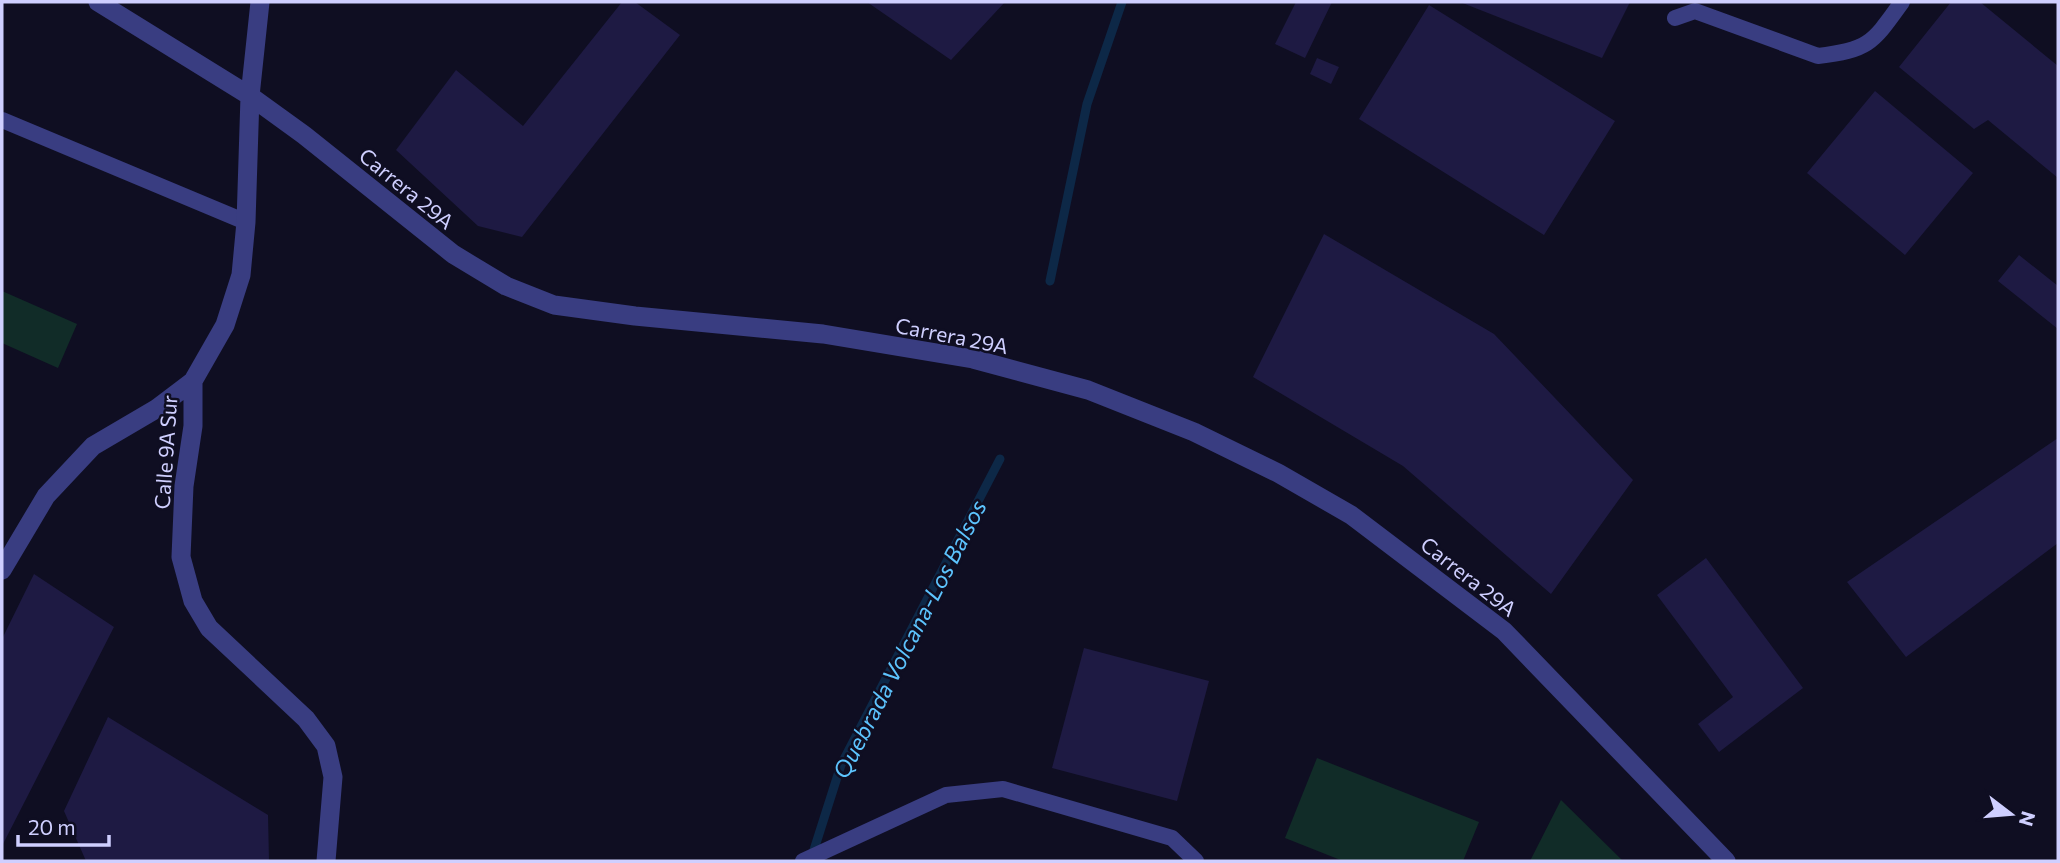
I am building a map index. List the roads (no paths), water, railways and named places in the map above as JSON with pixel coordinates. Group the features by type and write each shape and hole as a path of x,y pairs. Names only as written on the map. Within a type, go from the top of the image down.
{"street":[{"name":"Carrera 29A","path":"97,2 250,96 304,135 453,254 506,286 555,305 823,334 973,359 1088,390 1194,432 1278,473 1351,515 1504,631 1726,861"},
{"name":"Calle 9A Sur","path":"260,2 250,96 246,222 241,275 225,325 193,381 193,426 184,486 181,557 194,601 209,628 306,719 326,746 333,777 326,861"},
{"path":"2,570 46,496 93,446 156,409 193,381"}],"lane":[{"path":"1675,18 1695,10 1818,56 1839,54 1874,41 1902,2"},
{"path":"2,120 246,222"},
{"path":"803,861 946,794 1003,789 1172,838 1196,861"}],"waterway":[{"name":"Quebrada Volcana-Los Balsos","path":"1050,281 1087,104 1122,2"},
{"name":"Quebrada Volcana-Los Balsos","path":"812,856 841,765 1000,459"}]}
